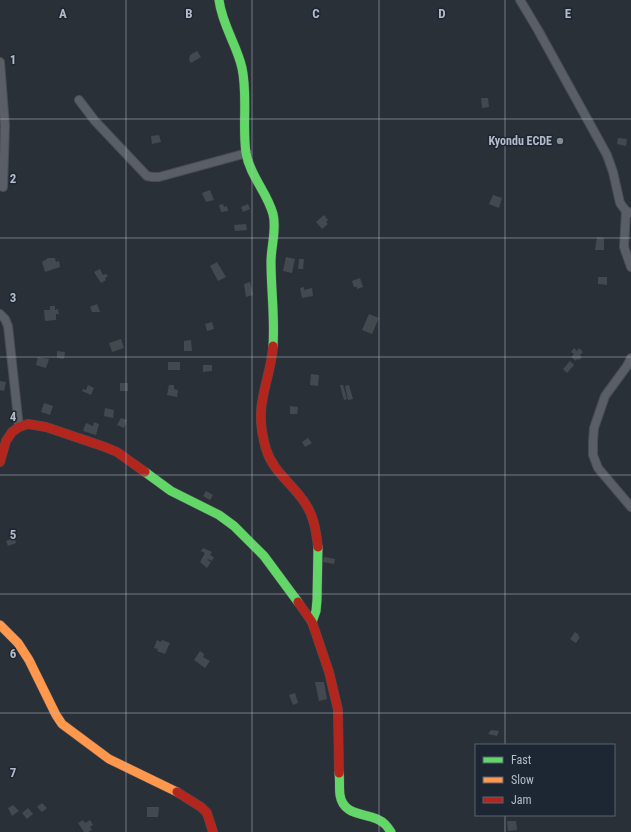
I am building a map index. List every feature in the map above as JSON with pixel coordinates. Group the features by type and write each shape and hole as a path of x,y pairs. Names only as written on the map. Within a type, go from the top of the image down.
{"street":[{"path":"219,0 222,16 239,54 242,68 244,80 247,153 253,175 274,215 275,224 271,254 274,329 272,354 261,405 260,421 264,443 270,459 278,472 302,496 312,515 316,535 317,569 316,615 312,622"},
{"path":"520,0 607,154 620,203 628,212 624,247 631,268"},
{"path":"0,62 5,126 3,187"},
{"path":"79,100 95,121 147,176 159,177 247,153"},
{"path":"0,314 5,319 8,326 19,427"},
{"path":"631,358 627,366 605,396 594,428 593,442 593,455 598,468 631,507"},
{"path":"0,462 6,441 12,432 19,427 28,424 46,426 117,452 171,491 219,515 234,526 264,556 312,622 329,672 338,710 340,796 343,805 347,810 377,818 388,826 391,832"},
{"path":"0,625 18,643 29,660 56,715 62,724 109,758 171,788 201,807 207,813 213,832"}],"building":[{"path":"197,51 201,57 191,63 189,60 190,55"},
{"path":"481,98 488,98 489,107 482,108"},
{"path":"159,135 161,142 152,144 151,136"},
{"path":"618,138 627,139 626,146 617,144"},
{"path":"210,190 214,200 206,202 202,193"},
{"path":"493,195 502,198 499,208 489,204"},
{"path":"223,204 224,207 227,206 228,211 221,212 219,205"},
{"path":"248,204 250,209 243,212 241,207"},
{"path":"324,215 328,220 326,222 328,224 322,229 316,222"},
{"path":"246,224 247,230 235,231 234,225"},
{"path":"597,237 604,238 604,250 595,250"},
{"path":"286,257 295,259 292,273 283,271"},
{"path":"48,258 55,258 56,262 59,261 60,267 45,272 42,262"},
{"path":"299,259 304,259 303,269 298,269"},
{"path":"217,262 226,277 218,281 210,266"},
{"path":"100,269 103,275 106,274 108,276 105,278 106,280 101,283 94,272"},
{"path":"598,277 607,277 607,285 598,284"},
{"path":"360,278 363,287 357,289 357,287 354,287 352,281"},
{"path":"250,282 253,295 246,297 244,284"},
{"path":"304,287 304,290 312,288 313,296 302,298 300,288"},
{"path":"97,304 100,312 92,312 90,307"},
{"path":"50,306 55,306 55,310 58,309 59,314 56,314 56,320 45,321 44,310 50,310"},
{"path":"369,314 379,318 372,334 362,330"},
{"path":"212,322 214,329 207,331 205,324"},
{"path":"121,339 124,348 112,352 109,343"},
{"path":"191,340 192,351 184,351 184,341"},
{"path":"574,348 577,351 579,348 583,352 580,355 582,357 576,361 571,357 574,354 571,352"},
{"path":"57,351 65,352 64,359 57,358"},
{"path":"38,357 49,359 46,368 36,365"},
{"path":"570,361 574,365 567,373 563,369"},
{"path":"168,362 180,362 180,370 168,370"},
{"path":"203,365 212,365 212,371 203,372"},
{"path":"311,374 319,375 318,386 310,385"},
{"path":"0,381 6,382 4,391 0,390"},
{"path":"120,383 128,383 128,391 120,391"},
{"path":"88,385 94,388 91,395 82,391 83,389 86,390"},
{"path":"169,385 174,385 174,389 178,390 177,397 167,395"},
{"path":"340,385 343,385 347,399 344,400"},
{"path":"349,385 353,399 348,400 345,386"},
{"path":"44,403 53,406 50,415 41,412"},
{"path":"290,406 298,407 297,414 290,414"},
{"path":"105,408 114,410 113,418 104,416"},
{"path":"121,418 127,420 124,428 117,425"},
{"path":"94,422 99,424 96,435 83,431 86,423 93,426"},
{"path":"308,438 312,443 305,447 302,442"},
{"path":"206,491 213,495 210,500 203,496"},
{"path":"14,536 16,543 8,546 6,541 11,539 10,537"},
{"path":"203,548 212,552 210,555 214,557 212,561 207,560 211,562 207,568 200,562 205,553 201,551"},
{"path":"324,557 335,559 334,564 323,562"},
{"path":"575,632 580,637 576,643 570,639"},
{"path":"157,640 170,643 165,654 154,648"},
{"path":"200,651 204,654 203,657 210,661 205,668 194,660"},
{"path":"315,682 324,682 327,699 319,701"},
{"path":"295,693 298,703 293,705 289,695"},
{"path":"491,730 499,731 497,736 488,734"},
{"path":"42,803 47,808 42,812 37,807"},
{"path":"13,805 19,811 12,816 8,808"},
{"path":"147,807 159,807 158,817 147,817"},
{"path":"28,808 33,814 27,819 22,813"},
{"path":"83,820 85,823 90,820 93,825 90,827 92,830 84,832 78,823"},
{"path":"507,821 516,821 517,830 508,831"}],"traffic: fast":[{"path":"219,0 223,18 240,60 244,79 246,153 251,169 267,198 274,220 271,262 274,325 273,346"},
{"path":"145,472 171,491 219,515 234,526 264,556 298,602"},
{"path":"312,622 316,611 317,600 318,547"},
{"path":"339,773 340,795 345,806 349,810 379,820 385,824 391,832"}],"traffic: slow":[{"path":"0,625 18,643 29,660 56,715 62,724 109,759 177,792"}],"traffic: jam":[{"path":"273,346 261,410 264,443 273,464 300,496 311,513 318,547"},
{"path":"0,462 6,441 12,432 19,427 28,424 46,427 105,447 117,452 145,472"},
{"path":"298,602 312,622 329,672 338,710 339,773"},
{"path":"177,792 201,807 207,813 213,832"}],"place":[{"name":"Kyondu ECDE","path":"560,141"}]}
